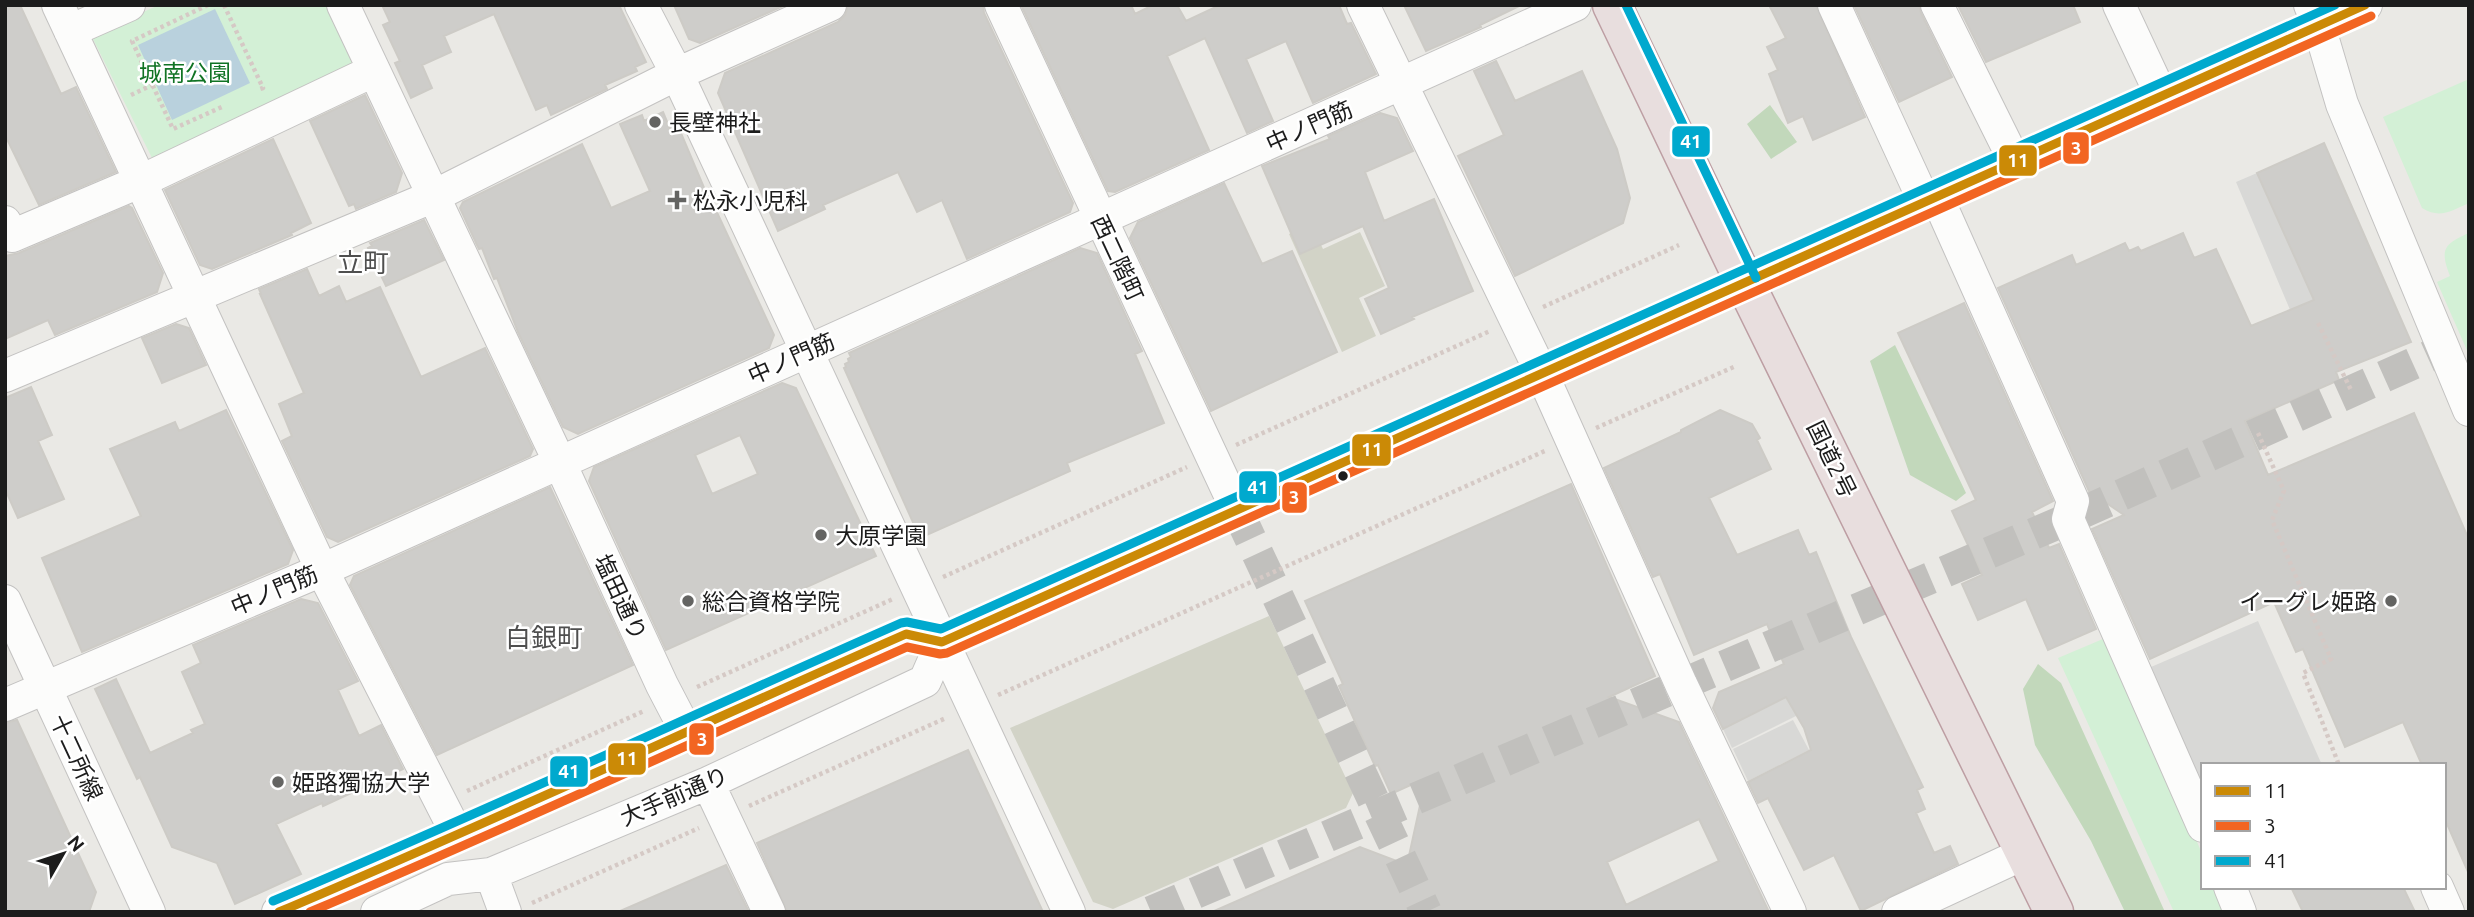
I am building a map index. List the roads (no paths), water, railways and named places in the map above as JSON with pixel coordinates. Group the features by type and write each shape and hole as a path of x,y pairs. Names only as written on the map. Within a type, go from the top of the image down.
{"highway":[{"name":"国道2号","path":"1612,5 1745,283 2054,912"}],"street":[{"path":"129,5 64,18 322,570 458,836"},
{"name":"塩田通り","path":"343,5 686,731"},
{"path":"640,5 677,74 1069,912"},
{"path":"5,376 434,196 677,74 830,5"},
{"name":"西二階町","path":"1001,5 1237,510"},
{"path":"1363,5 1542,374 1676,672 1790,912"},
{"name":"中ノ門筋","path":"5,705 322,570 1575,5"},
{"path":"1834,5 1931,200 2073,501 2068,519 2201,821"},
{"path":"1937,5 2015,162"},
{"path":"2119,5 2162,97"},
{"path":"278,912 458,836 906,634 942,642 2162,97 2315,16 2366,5"},
{"path":"2315,16 2342,104 2469,410"},
{"path":"5,222 12,236 139,182 373,71"},
{"name":"十二所線","path":"5,601 149,912"},
{"name":"大手前通り","path":"377,912 449,879 491,874 708,783 925,681 942,642"},
{"path":"708,783 769,912"},
{"path":"1898,912 2025,853"},
{"path":"491,874 514,909"},
{"path":"2231,889 2240,912"},
{"path":"2438,889 2448,912"}],"water":[{"path":"215,9 250,83 172,120 138,45"}],"tunnel":[{"path":"1151,912 2068,519 2463,341"},
{"path":"1237,510 1426,912"}],"place":[{"name":"長壁神社","path":"655,122"},
{"name":"松永小児科","path":"677,200"},
{"name":"大原学園","path":"821,535"},
{"name":"総合資格学院","path":"688,601"},
{"name":"イーグレ姫路","path":"2391,601"},
{"name":"姫路獨協大学","path":"278,782"}],"district":[{"name":"立町","path":"363,262"},
{"name":"白銀町","path":"544,637"}],"park label":[{"name":"城南公園","path":"185,72"}]}
